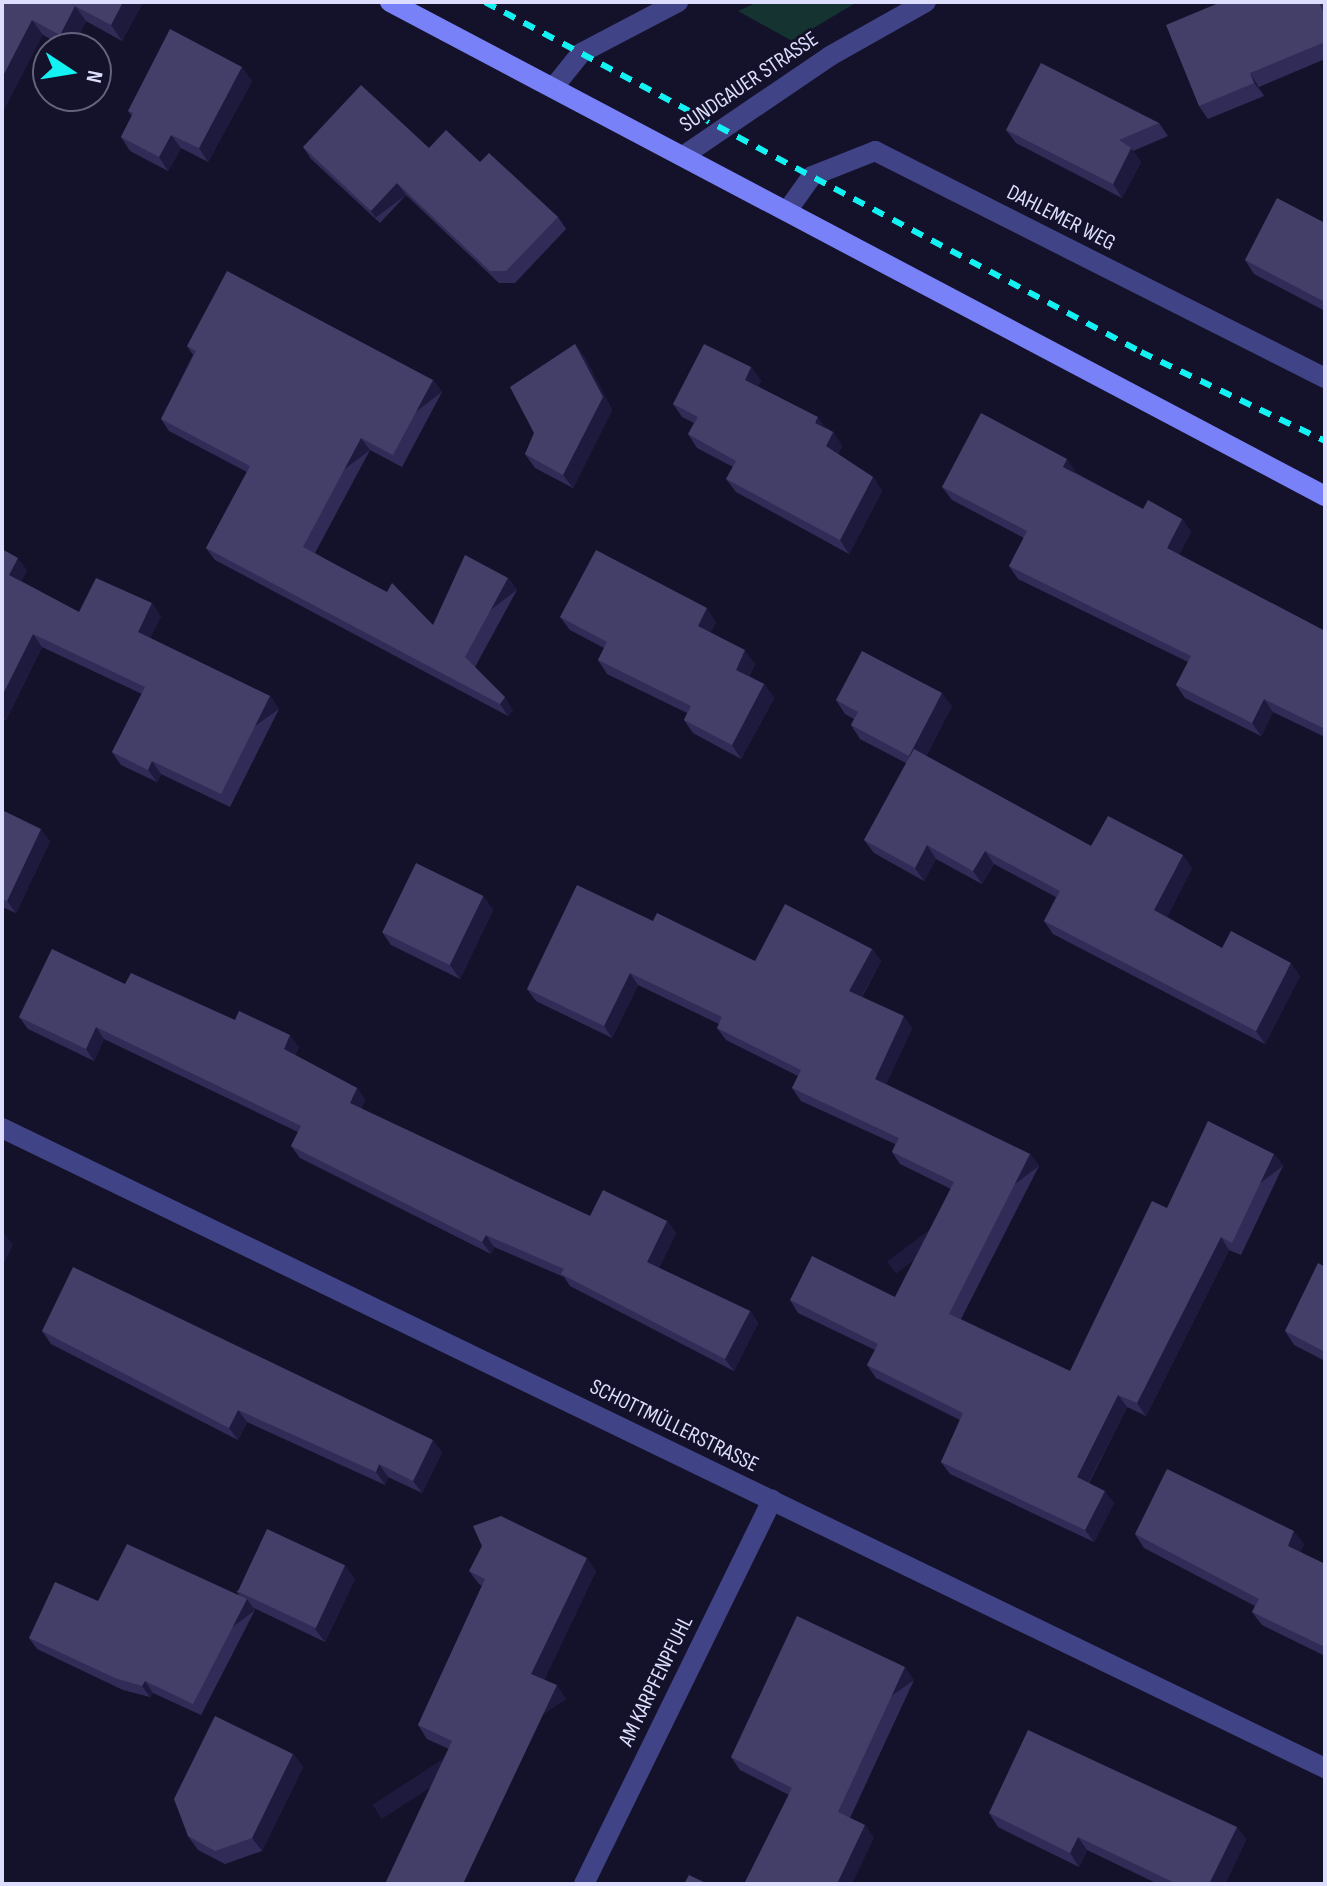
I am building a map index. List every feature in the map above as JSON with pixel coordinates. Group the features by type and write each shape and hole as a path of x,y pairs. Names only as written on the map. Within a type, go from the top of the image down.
{"main road":[{"path":"390,2 1325,496"}],"street":[{"path":"553,88 581,53 678,2"},
{"name":"SUNDGAUER STRASSE","path":"683,156 830,56 926,2"},
{"name":"DAHLEMER WEG","path":"787,211 812,176 875,151 1325,378"},
{"name":"SCHOTTMÜLLERSTRASSE","path":"2,1128 1325,1768"},
{"name":"AM KARPFENPFUHL","path":"584,1884 772,1500"}],"green space":[{"path":"758,2 857,2 792,41 738,11"}],"building":[{"path":"2,2 123,2 111,25 75,6 62,32 54,32 32,20 2,78"},
{"path":"1221,2 1319,2 1325,16 1325,42 1250,73 1254,83 1199,106 1166,25"},
{"path":"170,29 242,67 199,148 171,135 159,157 121,137 133,113 128,111"},
{"path":"1041,63 1159,123 1119,140 1131,148 1113,184 1006,130"},
{"path":"361,85 429,148 446,130 480,162 489,153 558,217 506,271 490,271 397,183 371,211 303,147"},
{"path":"1277,198 1325,223 1325,302 1245,260"},
{"path":"227,271 433,380 393,455 361,438 303,547 387,592 392,583 433,625 465,555 508,578 465,657 505,697 500,704 206,548 250,466 161,419 196,351 187,346"},
{"path":"575,344 603,397 563,475 525,454 534,433 510,387"},
{"path":"704,344 751,367 745,380 818,417 815,423 833,432 826,446 873,477 840,540 726,479 736,461 688,434 698,417 673,404"},
{"path":"981,413 1067,459 1063,467 1143,509 1148,500 1182,519 1167,548 1325,631 1325,729 1264,699 1252,723 1176,685 1191,656 1009,566 1027,531 942,487"},
{"path":"2,549 18,558 9,575 79,612 96,578 152,603 138,632 270,696 221,794 152,761 148,770 112,752 145,687 33,634 2,696"},
{"path":"596,550 707,608 698,626 745,650 736,670 764,684 732,745 684,720 691,706 598,660 607,642 560,617"},
{"path":"862,651 942,693 909,756 851,725 858,712 836,700"},
{"path":"914,749 1091,846 1108,816 1183,855 1154,910 1222,948 1231,931 1291,963 1256,1031 1044,921 1060,891 985,851 973,871 927,845 915,868 864,840"},
{"path":"2,810 41,829 7,901 2,899"},
{"path":"416,863 483,896 450,965 382,932"},
{"path":"577,885 653,921 657,913 755,961 785,904 872,949 849,991 904,1016 875,1079 1030,1154 949,1314 1070,1371 1152,1201 1167,1208 1208,1121 1274,1154 1232,1243 1221,1237 1137,1403 1118,1395 1077,1477 1105,1491 1085,1530 941,1462 963,1413 867,1365 878,1344 790,1300 812,1256 895,1297 954,1182 892,1152 899,1138 792,1088 801,1070 717,1028 722,1017 630,973 604,1026 527,989"},
{"path":"52,949 125,984 131,973 235,1020 239,1011 290,1035 284,1049 357,1088 350,1103 590,1216 603,1190 667,1221 647,1262 750,1311 725,1359 561,1274 564,1269 486,1235 482,1242 291,1146 301,1126 96,1027 86,1049 19,1017"},
{"path":"1318,1263 1325,1267 1325,1352 1285,1331"},
{"path":"73,1267 433,1440 413,1481 379,1464 376,1472 238,1410 229,1428 42,1331"},
{"path":"1167,1469 1294,1531 1288,1546 1325,1564 1325,1647 1252,1612 1259,1599 1135,1534"},
{"path":"501,1516 587,1558 531,1674 557,1685 463,1884 385,1884 452,1741 418,1725 485,1579 469,1571 482,1546 473,1526"},
{"path":"267,1529 345,1565 316,1628 238,1592"},
{"path":"127,1544 247,1599 193,1704 145,1681 142,1686 115,1678 29,1638 55,1582 98,1601"},
{"path":"797,1616 905,1667 838,1812 865,1825 837,1884 744,1884 792,1788 731,1757"},
{"path":"215,1716 293,1754 252,1838 215,1851 188,1836 174,1799"},
{"path":"1028,1730 1237,1827 1209,1884 1177,1884 1078,1837 1070,1853 989,1813"},
{"path":"689,1875 708,1884 684,1884"}],"railway":[{"path":"485,2 1141,352 1325,441"}]}
